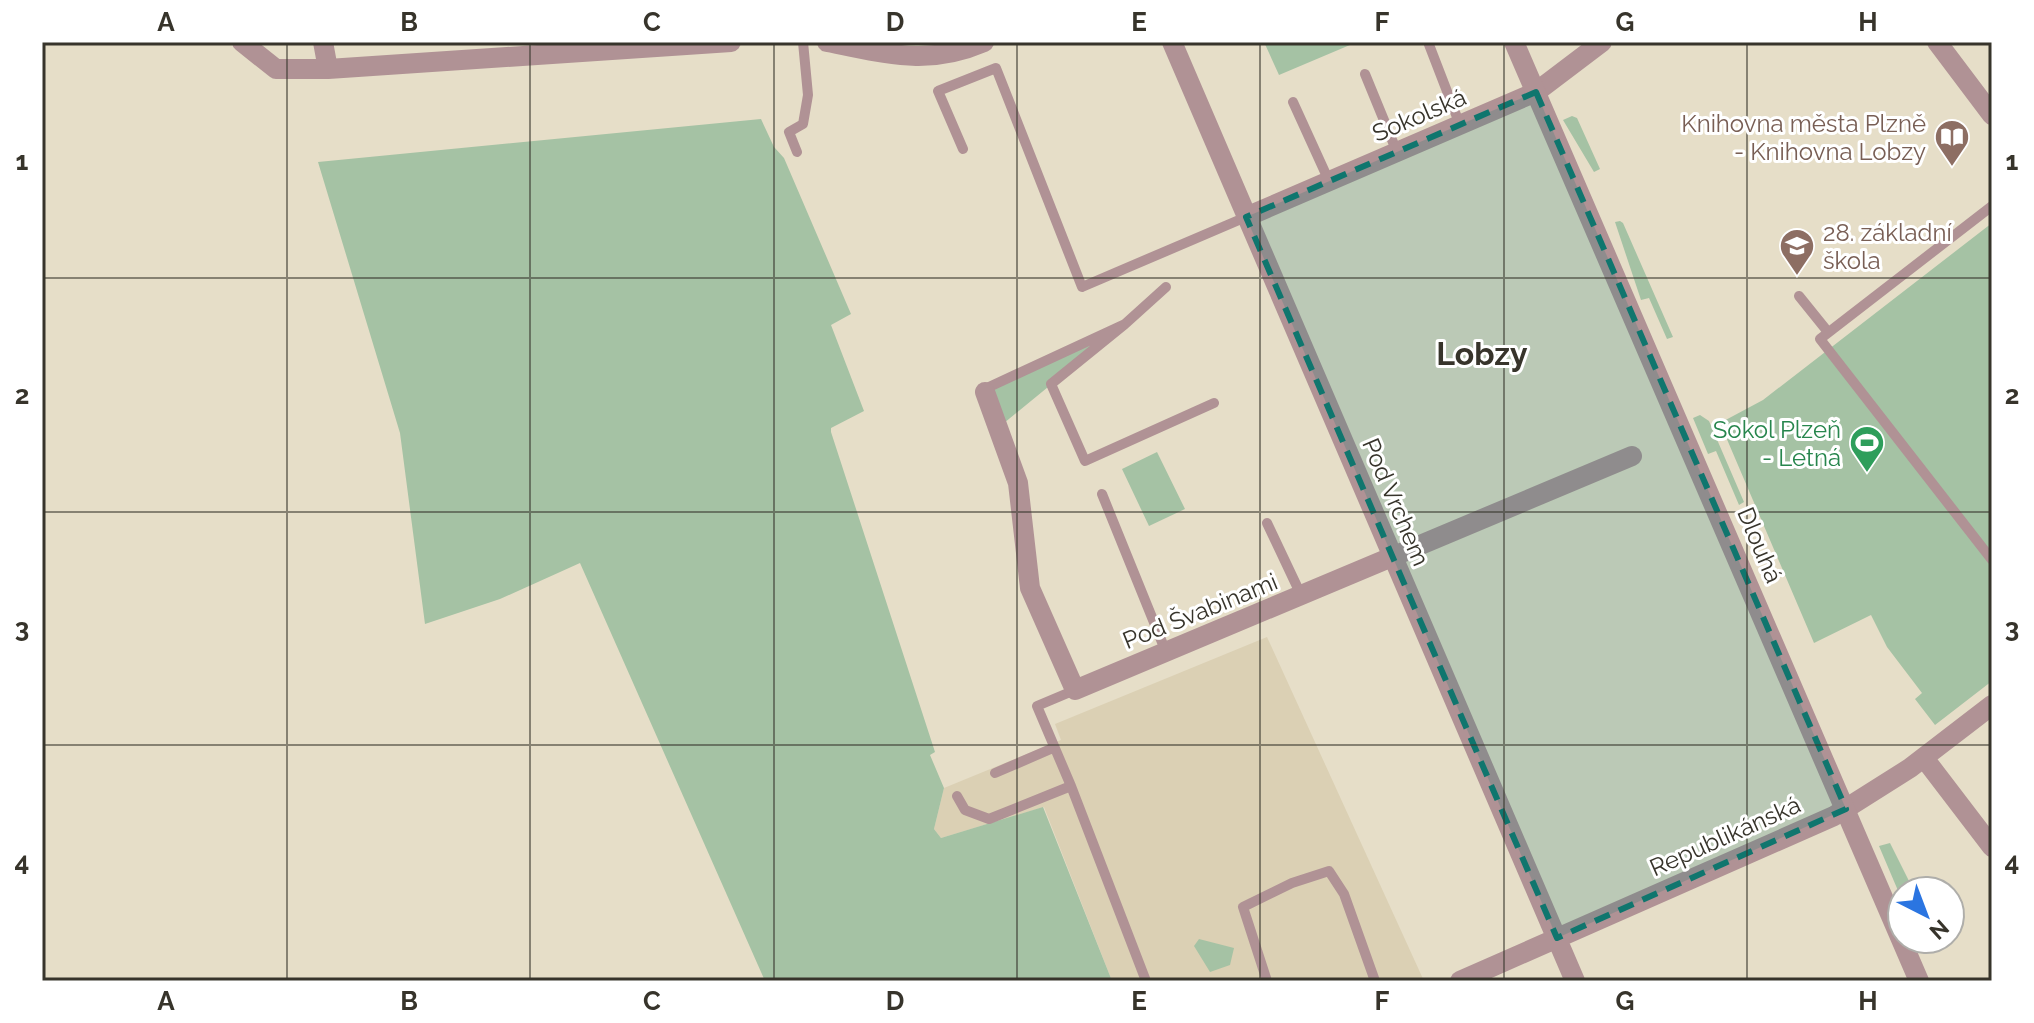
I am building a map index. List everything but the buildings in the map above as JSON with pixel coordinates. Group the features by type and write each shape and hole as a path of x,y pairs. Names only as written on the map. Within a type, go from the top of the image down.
{"street":[{"path":"242,42 276,69 328,69 574,47 731,42"},
{"path":"323,42 328,69"},
{"path":"827,42 919,59 960,52 984,42"},
{"name":"Pod Vrchem","path":"1172,42 1575,981"},
{"name":"Dlouhá","path":"1514,42 1919,981"},
{"name":"Sokolská","path":"1246,217 1536,92 1602,42"},
{"path":"1937,42 1992,115"},
{"path":"985,392 1018,483 1030,588 1075,690"},
{"name":"Pod Švabinami","path":"1075,690 1632,456"},
{"name":"Republikánská","path":"1460,981 1846,809 1924,758 1992,705"},
{"path":"1924,758 1992,847"}],"lane":[{"path":"797,152 789,132 803,124 808,95 803,42"},
{"path":"1428,42 1460,125"},
{"path":"963,149 938,91 996,68 1082,287 1246,217"},
{"path":"1365,74 1397,152"},
{"path":"1293,102 1329,181"},
{"path":"1992,206 1820,339 1992,560"},
{"path":"1166,287 1051,384 1085,461 1214,403"},
{"path":"1799,296 1828,332"},
{"path":"985,392 989,387 1125,324"},
{"path":"1102,494 1166,652"},
{"path":"1267,523 1302,597"},
{"path":"1075,690 1037,706 1146,981"},
{"path":"995,773 1053,748"},
{"path":"957,796 965,810 989,819 1071,786"},
{"path":"1267,981 1243,907 1292,883 1329,871 1344,894 1375,981"}],"highlighted area":[{"path":"1536,92 1846,809 1557,938 1246,217"}],"shaded area":[{"path":"1267,637 1424,981 1112,981 1044,807 941,838 934,829 944,788 1061,740 1055,724"}],"green space":[{"path":"1264,42 1357,42 1279,75"},
{"path":"1572,116 1577,118 1600,169 1594,172 1563,120"},
{"path":"761,119 774,147 784,158 851,314 831,325 864,411 831,428 831,432 935,752 930,755 944,788 934,829 941,838 1043,807 1112,981 765,981 580,563 500,599 425,624 400,433 318,162"},
{"path":"1620,221 1673,337 1667,339 1649,298 1641,300 1615,222"},
{"name":"Sokol Plzeň - Letná","path":"1992,223 1992,681 1935,725 1915,699 1922,693 1887,647 1871,615 1814,643 1720,423 1763,400"},
{"path":"1125,324 998,428 989,387"},
{"path":"1700,415 1709,421 1744,502 1739,505 1716,451 1708,454 1693,418"},
{"path":"1157,452 1185,509 1149,526 1122,469"},
{"path":"1890,843 1906,875 1891,875 1879,846"},
{"path":"1199,939 1234,948 1230,965 1210,972 1194,946"}],"place":[{"name":"Knihovna města Plzně - Knihovna Lobzy","path":"1952,168"},
{"name":"28. základní škola","path":"1797,277"},
{"name":"Sokol Plzeň - Letná","path":"1867,474"}],"district":[{"name":"Lobzy","path":"1482,353"}]}
